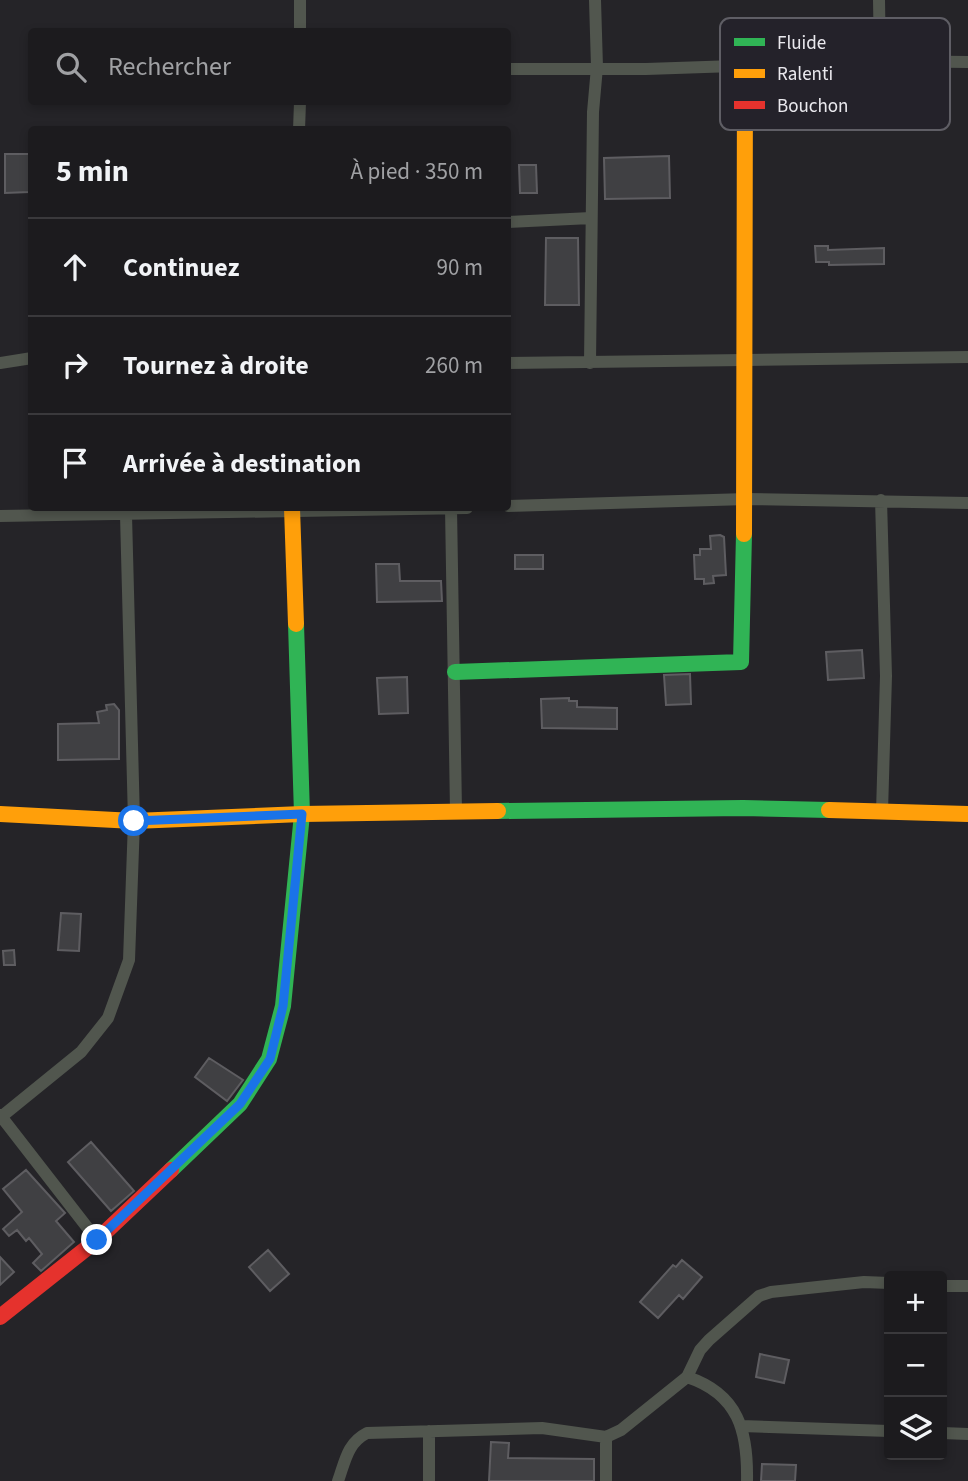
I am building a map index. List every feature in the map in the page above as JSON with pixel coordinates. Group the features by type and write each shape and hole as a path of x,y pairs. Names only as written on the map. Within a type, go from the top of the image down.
{"street":[{"path":"300,0 300,28"},
{"path":"590,362 591,218 597,67 595,0"},
{"path":"879,0 879,18"},
{"path":"950,62 968,62"},
{"path":"511,69 720,66"},
{"path":"299,126 300,105"},
{"path":"455,671 741,662 747,499 744,359 745,130"},
{"path":"511,222 591,218"},
{"path":"511,363 968,357"},
{"path":"0,363 28,359"},
{"path":"511,506 747,499 968,503"},
{"path":"881,500 886,676 883,812"},
{"path":"0,516 259,511"},
{"path":"0,1317 97,1240 240,1104 270,1059 283,1006 302,814 292,511"},
{"path":"451,511 456,811"},
{"path":"97,1240 1,1116 81,1052 108,1018 129,960 134,821 126,515"},
{"path":"0,814 134,821 302,814 743,808 968,814"},
{"path":"338,1481 348,1450 356,1438 367,1433 542,1428 606,1437 621,1430 688,1377 700,1350 759,1296 784,1290 863,1282 884,1283"},
{"path":"947,1286 968,1286"},
{"path":"688,1377 708,1384 725,1396 741,1426 747,1452 747,1481"},
{"path":"741,1426 884,1431"},
{"path":"429,1431 429,1481"},
{"path":"947,1433 968,1434"},
{"path":"606,1437 606,1481"}],"building":[{"path":"5,154 28,154 28,192 5,193"},
{"path":"669,156 670,198 605,199 604,158"},
{"path":"519,165 536,165 537,193 520,193"},
{"path":"546,238 578,238 579,305 545,305"},
{"path":"815,246 828,246 828,250 884,248 884,264 829,265 829,262 816,262"},
{"path":"710,536 724,537 726,575 713,576 714,583 704,584 704,579 695,579 694,555 700,555 700,549 711,549"},
{"path":"515,555 543,555 543,569 515,569"},
{"path":"376,564 399,564 400,581 441,581 442,601 377,602"},
{"path":"862,650 864,678 828,680 826,652"},
{"path":"690,674 691,704 666,705 664,675"},
{"path":"407,677 408,713 379,714 377,678"},
{"path":"569,698 569,701 577,701 577,707 617,708 617,729 542,728 541,699"},
{"path":"114,704 119,710 119,759 58,760 58,724 99,723 97,712 107,710 106,705"},
{"path":"61,913 81,914 79,951 58,950"},
{"path":"14,950 15,965 4,965 3,951"},
{"path":"209,1058 243,1080 227,1101 195,1077"},
{"path":"91,1142 134,1191 111,1211 68,1162"},
{"path":"26,1170 65,1213 56,1221 74,1242 41,1271 33,1263 42,1254 29,1238 26,1241 17,1230 9,1236 3,1229 22,1212 3,1189"},
{"path":"268,1250 289,1274 270,1291 249,1267"},
{"path":"0,1257 14,1272 0,1285"},
{"path":"682,1260 702,1277 683,1299 679,1295 658,1318 640,1302 673,1265 676,1267"},
{"path":"760,1354 789,1360 784,1383 756,1377"},
{"path":"491,1442 509,1443 508,1458 594,1459 594,1481 489,1481"},
{"path":"762,1464 796,1465 795,1481 761,1481"}],"traffic: fast":[{"path":"455,672 741,662 744,534"},
{"path":"171,1170 240,1104 269,1059 283,1006 302,814 296,624"},
{"path":"498,811 743,808 829,810"}],"traffic: slow":[{"path":"744,534 745,130"},
{"path":"292,511 296,624"},
{"path":"829,810 968,814"},
{"path":"0,814 134,821 302,814 498,811"}],"traffic: jam":[{"path":"0,1317 97,1240 171,1170"}],"route":[{"path":"97,1240 240,1104 270,1059 283,1006 292,893 302,814 134,821"}]}
